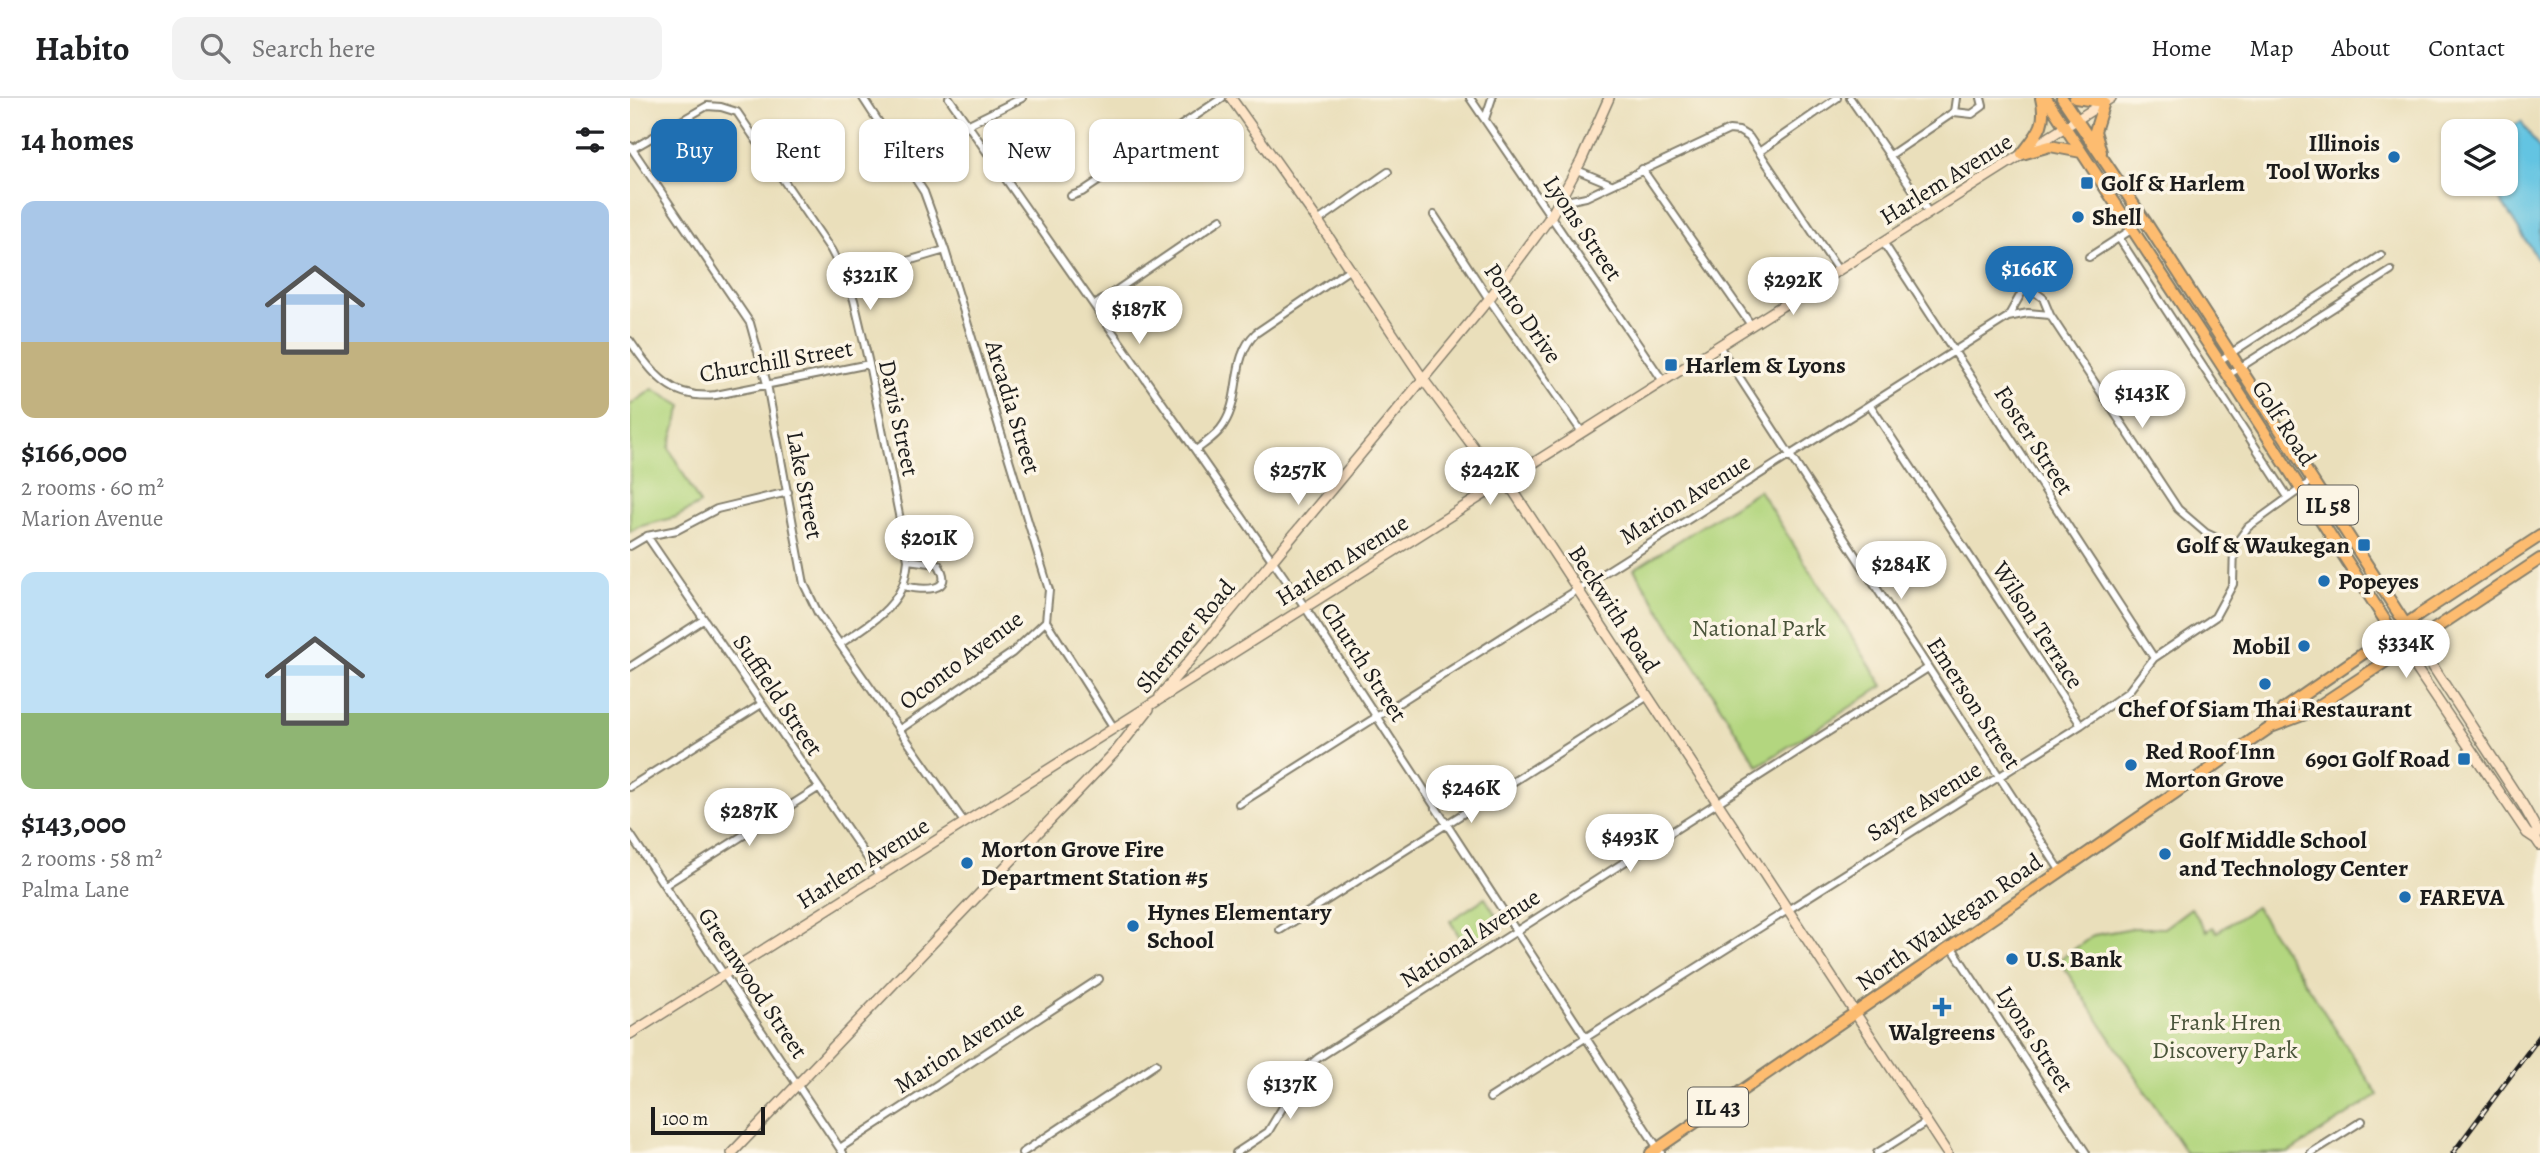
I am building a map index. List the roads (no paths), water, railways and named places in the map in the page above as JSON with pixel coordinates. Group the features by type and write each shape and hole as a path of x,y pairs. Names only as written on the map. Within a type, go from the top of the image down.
{"main road":[{"name":"Beckwith Road","path":"1231,98 1318,221 1423,379 1475,449 1514,492 1947,1153"},
{"name":"Shermer Road","path":"732,1153 1117,750 1489,299 1562,199 1609,98"},
{"name":"Golf Road","path":"2043,98 2065,127 2219,361 2404,650 2527,833 2538,842"},
{"path":"2022,155 2042,127 2045,112 2043,98"},
{"name":"Golf Road","path":"2062,98 2523,805 2538,830 2538,842"},
{"path":"2075,98 2108,100 2095,131 2103,160"},
{"name":"Harlem Avenue","path":"630,1034 2108,100"},
{"path":"2022,155 2050,146 2081,152"},
{"name":"IL 43","path":"2393,633 2540,536"},
{"name":"IL 43","path":"2404,650 2540,559"},
{"name":"North Waukegan Road","path":"2271,727 2283,709 2393,633"},
{"name":"North Waukegan Road","path":"1657,1152 2060,870 2271,727 2308,713 2404,650"}],"street":[{"name":"Arcadia Street","path":"863,98 877,119"},
{"name":"Church Street","path":"949,98 965,119"},
{"path":"969,124 1022,98"},
{"path":"1071,197 1222,98"},
{"name":"Lyons Street","path":"1470,98 1663,381"},
{"path":"1485,119 1492,98"},
{"path":"1759,152 1836,98"},
{"path":"1850,98 1929,213"},
{"path":"1954,112 1956,98"},
{"path":"1889,156 1954,112 1972,114 1983,106 1981,98"},
{"name":"Davis Street","path":"631,148 706,106 721,107 737,113 831,250 846,279 854,300 869,364 908,559 903,586 890,606 880,617 840,644"},
{"name":"Church Street","path":"969,124 1305,607 1586,1037 1657,1152"},
{"path":"1562,199 1586,197 1729,130 1740,131 1749,137 1838,270"},
{"name":"Lake Street","path":"631,148 741,309 756,340 804,584 818,613 964,822"},
{"path":"1642,169 1751,325"},
{"path":"1577,170 1611,184"},
{"path":"1318,221 1388,172"},
{"name":"Arcadia Street","path":"918,182 945,250 1049,590 1046,621"},
{"name":"Ponto Drive","path":"1434,215 1582,432"},
{"path":"1095,305 1221,219"},
{"path":"2089,257 2131,230"},
{"path":"2119,238 2288,496"},
{"name":"Foster Street","path":"1882,242 2154,658"},
{"path":"846,279 945,250"},
{"path":"2219,361 2381,255"},
{"path":"1196,450 1223,427 1229,413 1246,342 1255,333 1350,269"},
{"path":"2228,375 2391,271"},
{"path":"2008,317 2022,292 2031,289 2043,298 2050,315 2178,509 2206,533 2234,546 2248,527 2313,480"},
{"name":"Marion Avenue","path":"1239,804 2008,317 2028,313 2050,315"},
{"name":"Churchill Street","path":"630,341 663,383 677,391 705,397 869,364"},
{"name":"Emerson Street","path":"1719,345 2060,870"},
{"name":"Wilson Terrace","path":"1870,405 2081,725"},
{"path":"630,546 647,536 677,530 717,509 788,492"},
{"name":"Suffield Street","path":"647,536 760,705 879,875"},
{"name":"Sayre Avenue","path":"1490,1098 2081,725 2128,692 2154,658 2215,617 2233,584 2234,546"},
{"path":"903,586 930,590 939,586 944,579 938,564 908,559"},
{"path":"630,667 704,620"},
{"path":"1046,621 1114,728"},
{"name":"Oconto Avenue","path":"899,730 1012,653 1046,621"},
{"name":"National Avenue","path":"1236,1153 1268,1132 1311,1063 1928,668"},
{"path":"1280,930 1648,695"},
{"path":"630,787 760,705"},
{"path":"665,885 818,788"},
{"name":"Greenwood Street","path":"630,834 842,1151"},
{"name":"Lyons Street","path":"1951,946 2086,1153"},
{"name":"Marion Avenue","path":"842,1151 1099,979"},
{"path":"1022,1153 1156,1064"},
{"path":"2311,1153 2362,1121"},
{"path":"1877,1153 1927,1122"}],"water":[{"path":"2521,121 2540,150 2540,263 2498,196 2518,196 2518,123"}],"railway":[{"path":"2453,1153 2540,1036"}],"place":[{"name":"Illinois Tool Works","path":"2394,157"},
{"name":"Golf & Harlem","path":"2087,183"},
{"name":"Shell","path":"2078,217"},
{"name":"Harlem & Lyons","path":"1671,365"},
{"name":"Golf & Waukegan","path":"2364,545"},
{"name":"Popeyes","path":"2324,581"},
{"name":"Mobil","path":"2304,646"},
{"name":"Chef Of Siam Thai Restaurant","path":"2265,684"},
{"name":"6901 Golf Road","path":"2464,759"},
{"name":"Red Roof Inn Morton Grove","path":"2131,765"},
{"name":"Golf Middle School and Technology Center","path":"2165,854"},
{"name":"Morton Grove Fire Department Station #5","path":"967,863"},
{"name":"FAREVA","path":"2405,897"},
{"name":"Hynes Elementary School","path":"1133,926"},
{"name":"U.S. Bank","path":"2012,959"},
{"name":"Walgreens","path":"1942,1007"}],"park label":[{"name":"National Park","path":"1759,628"},
{"name":"Frank Hren Discovery Park","path":"2225,1036"}]}
